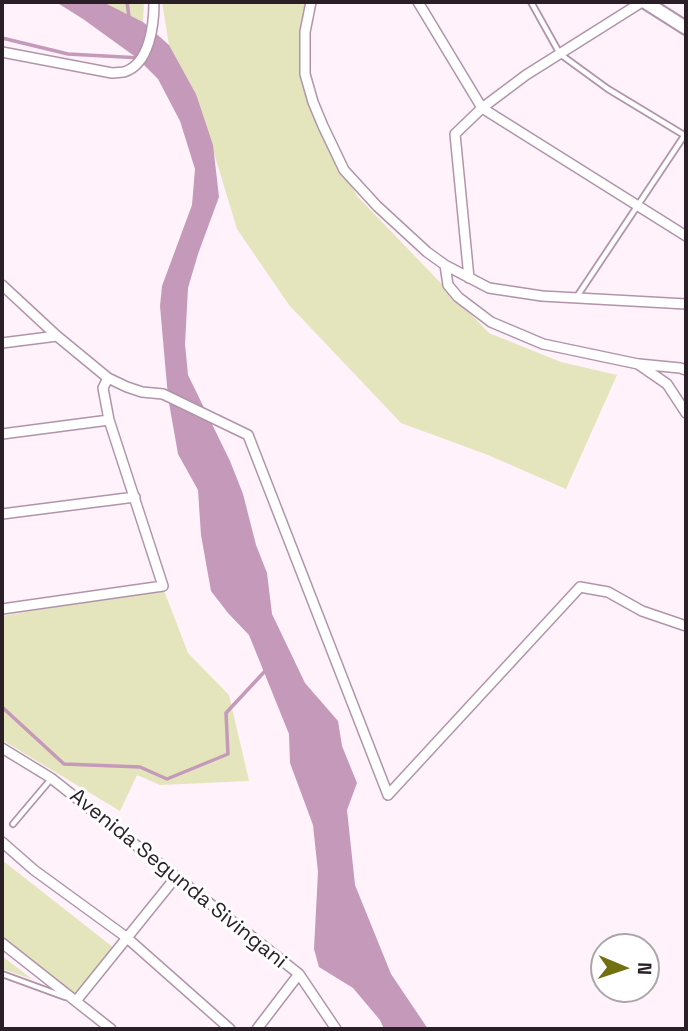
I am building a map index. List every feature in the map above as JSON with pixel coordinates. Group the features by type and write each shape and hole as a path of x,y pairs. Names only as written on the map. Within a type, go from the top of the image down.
{"street":[{"path":"2,51 112,73 124,72 144,57 154,24 154,2"},
{"path":"311,2 305,32 305,74 313,102 344,170 404,233 427,253 489,288 576,299 686,304"},
{"path":"418,2 482,108 686,236"},
{"path":"469,278 455,134 482,108 526,75 644,2 686,28"},
{"path":"445,265 448,285 458,297 491,322 543,344 638,364 686,370"},
{"path":"2,285 108,379 142,392 163,394 248,435 388,795 580,587 608,592 642,611 686,626"},
{"path":"2,343 57,336"},
{"path":"638,364 667,384 686,413"},
{"path":"2,609 163,586 109,420 103,388 108,379"},
{"path":"2,434 109,420"},
{"path":"2,514 135,497"},
{"name":"Avenida Segunda Sivingani","path":"2,748 51,778 299,974 337,1029"},
{"path":"2,842 34,870 126,937 230,1029"},
{"path":"76,1001 176,877"},
{"path":"2,943 111,1029"},
{"path":"257,1029 299,974"}],"lane":[{"path":"531,2 560,54 608,89 685,134 576,299"},
{"path":"13,824 51,778"},
{"path":"2,974 76,1001"}],"green space":[{"path":"103,2 144,2 143,22"},
{"path":"162,2 311,2 302,38 310,109 357,196 489,333 561,362 617,375 566,489 488,455 401,423 289,305 237,229 196,94 169,45"},
{"path":"163,588 188,653 229,695 249,781 160,785 137,775 120,811 2,740 2,616"},
{"path":"2,860 114,948 76,997 2,939"},
{"path":"2,956 32,979 2,969"}],"shaded area":[{"path":"56,2 103,2 143,22 169,45 196,94 213,145 219,197 188,288 185,344 188,375 243,494 256,545 267,573 272,614 305,683 338,721 342,746 357,783 347,810 355,885 391,974 428,1029 384,1029 380,1020 353,988 319,967 314,949 318,872 313,825 290,763 289,734 249,635 211,591 201,535 198,490 178,454 168,397 160,306 162,286 192,205 195,169 180,121 158,79 137,58"}],"waterway":[{"path":"127,2 129,17"},
{"path":"2,38 68,54 141,58"},
{"path":"2,707 64,764 140,767 167,779 228,754 226,713 266,670"}]}
